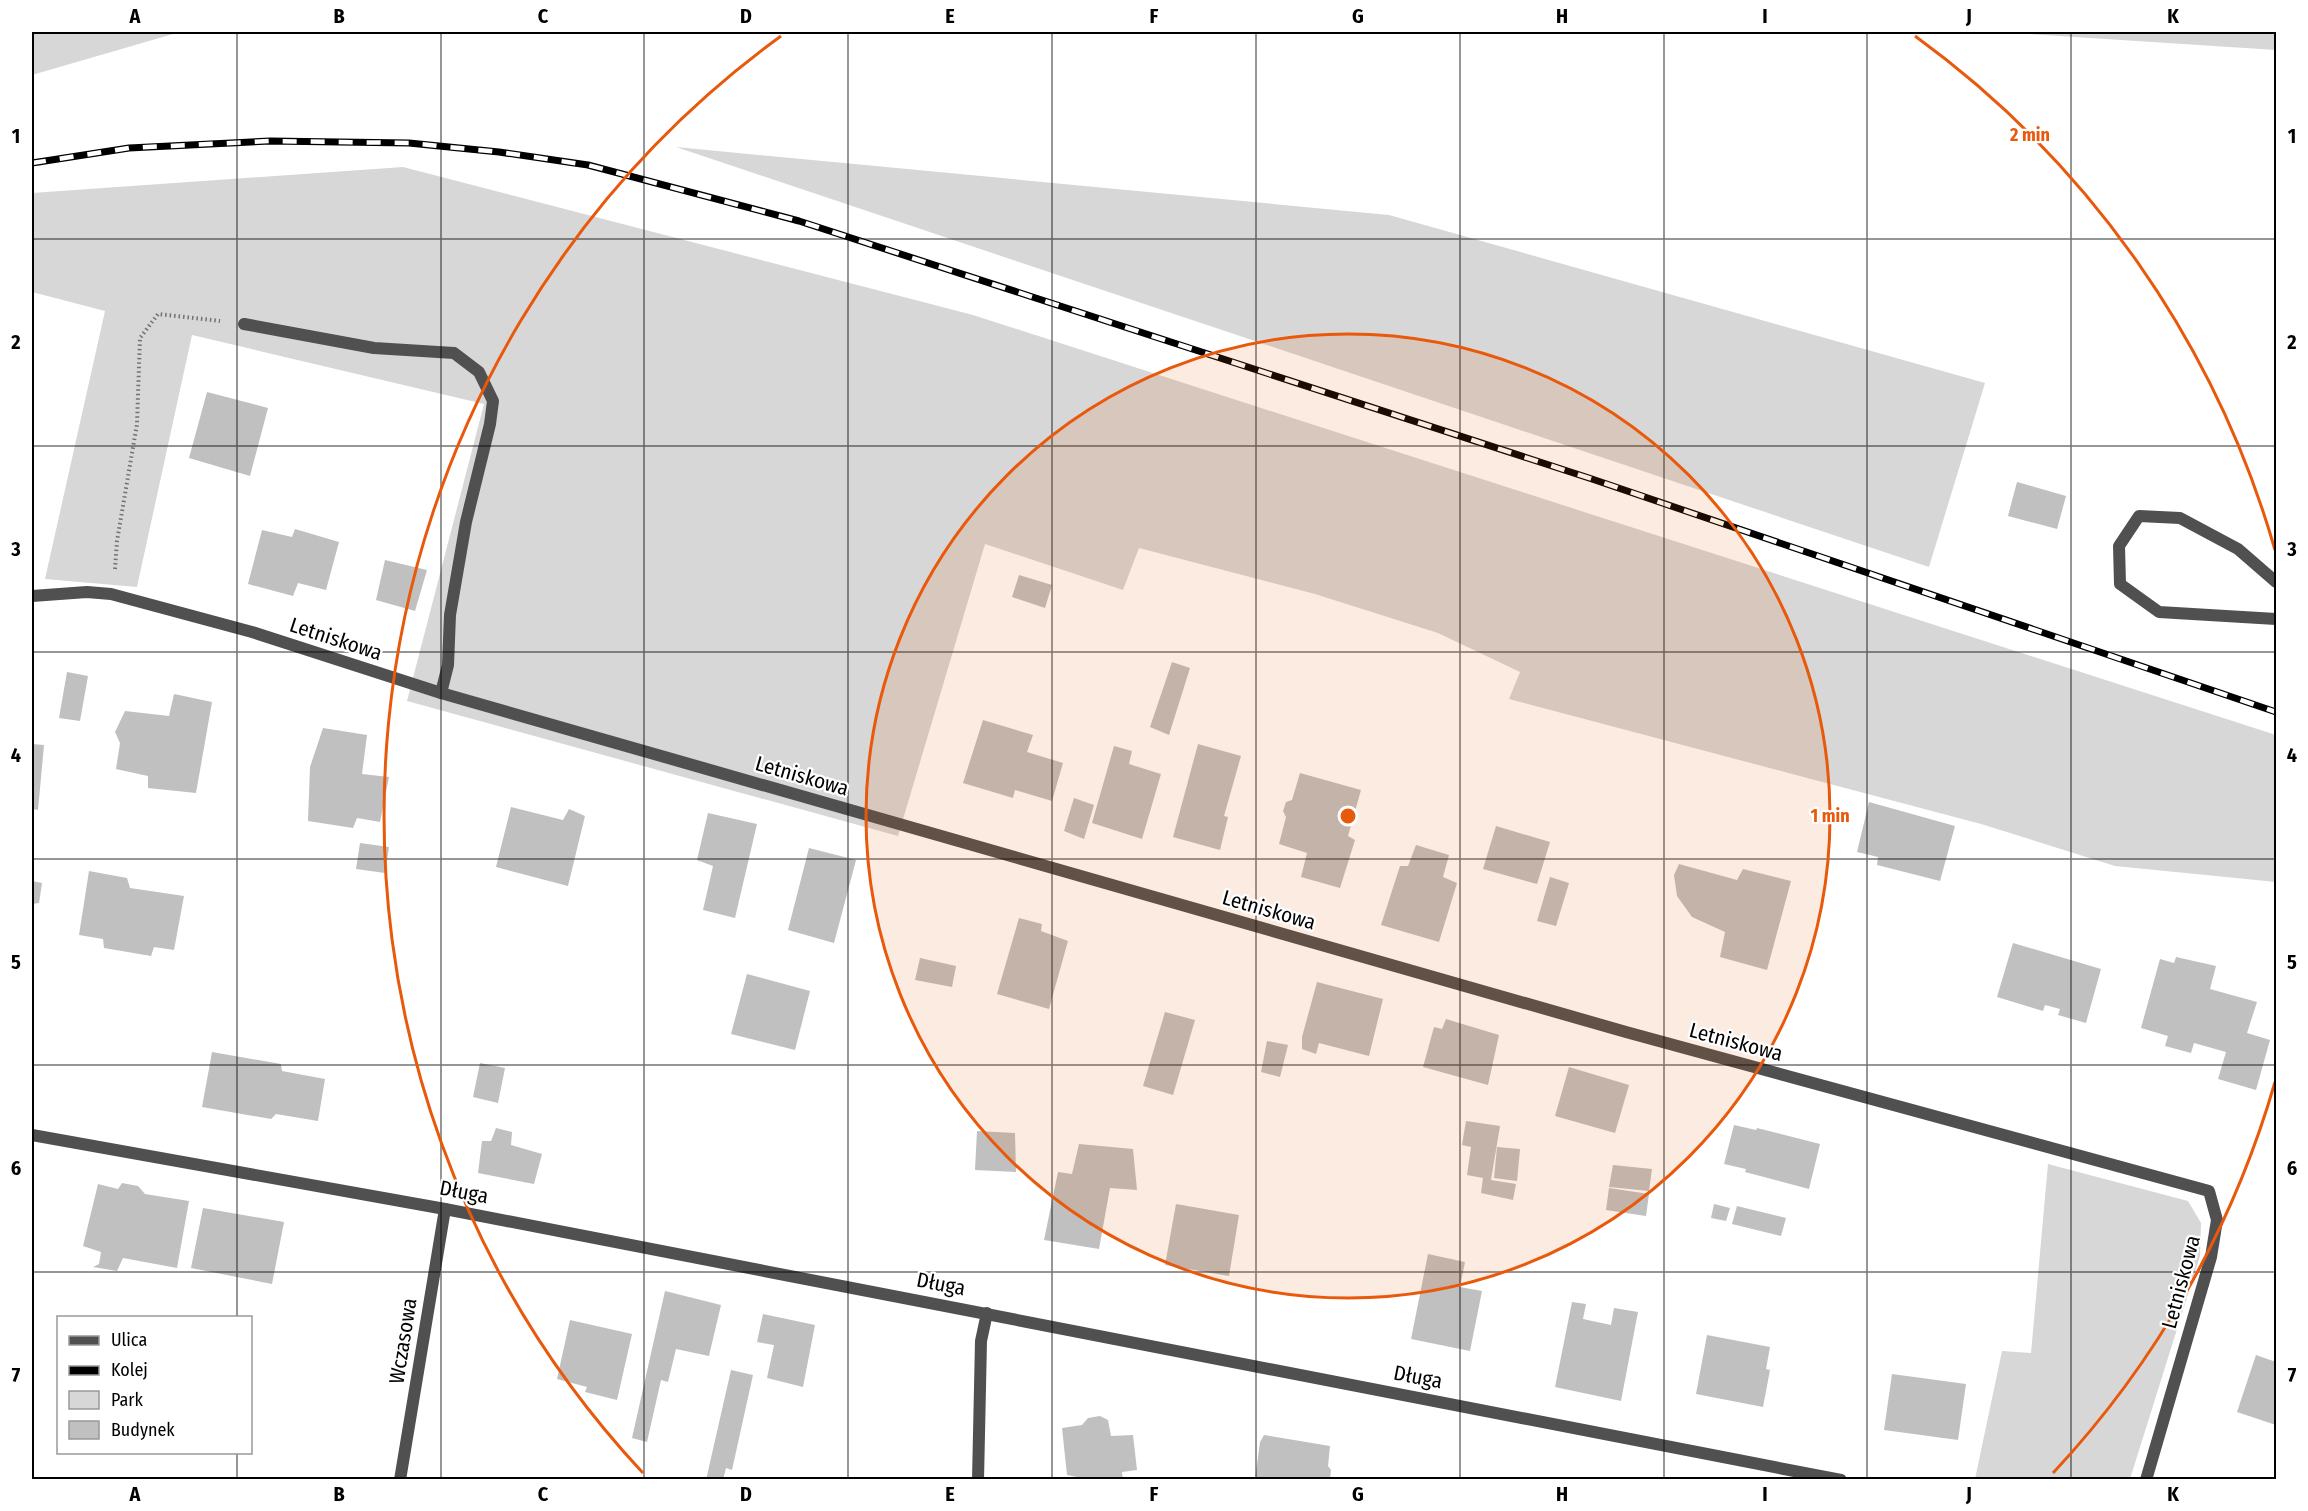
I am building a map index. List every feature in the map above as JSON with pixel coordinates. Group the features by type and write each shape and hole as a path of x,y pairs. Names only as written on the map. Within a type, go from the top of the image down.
{"street":[{"path":"244,324 374,348 454,353 479,372 493,401 490,424 466,522 450,615 448,665 441,693"},
{"path":"2277,582 2238,549 2180,518 2139,516 2119,546 2120,584 2159,612 2277,619"},
{"name":"Letniskowa","path":"32,596 87,592 111,594 252,632 441,693 1626,1032 2209,1191 2217,1220 2211,1257 2146,1479"},
{"name":"Długa","path":"32,1135 445,1209 1842,1479"},
{"name":"Wczasowa","path":"400,1479 445,1209"},
{"path":"978,1479 981,1341 987,1313"}],"path":[{"path":"111,594 136,424 140,338 158,314 244,324"}],"green space":[{"path":"32,32 180,32 32,75"},
{"path":"1998,32 2276,32 2276,50"},
{"path":"676,147 1389,215 1985,383 1929,567"},
{"path":"403,167 973,315 2276,735 2276,882 2115,866 1981,824 1509,699 1520,672 1438,633 1315,594 1139,548 1123,590 985,544 898,836 407,701 484,404 192,335 137,587 45,579 105,311 32,292 32,193"},
{"path":"2048,1164 2188,1201 2201,1223 2200,1256 2130,1479 1975,1479 2002,1351 2031,1353"}],"building":[{"path":"207,392 268,408 250,476 189,458"},
{"path":"2017,482 2066,496 2057,529 2008,516"},
{"path":"295,529 339,542 326,590 298,583 293,596 248,584 262,530 292,537"},
{"path":"385,560 427,570 415,611 376,600"},
{"path":"1019,575 1052,585 1045,608 1012,597"},
{"path":"1172,662 1190,668 1169,735 1150,727"},
{"path":"67,672 88,676 80,721 59,718"},
{"path":"174,694 212,702 196,793 148,788 148,776 116,769 120,743 115,732 125,711 169,716"},
{"path":"983,720 1033,735 1027,752 1063,763 1052,801 1015,790 1013,798 963,783"},
{"path":"323,728 367,735 362,774 389,777 380,822 357,818 353,828 308,821 310,767"},
{"path":"32,744 44,745 38,810 32,809"},
{"path":"1198,744 1241,756 1224,816 1228,817 1220,850 1173,837"},
{"path":"1114,746 1132,751 1129,764 1161,774 1142,839 1092,823"},
{"path":"1300,773 1361,790 1348,836 1355,840 1340,888 1301,877 1307,853 1279,844 1286,817 1283,811 1286,802 1292,800"},
{"path":"1074,798 1094,805 1084,839 1064,831"},
{"path":"1869,802 1955,826 1940,881 1877,865 1878,857 1857,852"},
{"path":"511,807 563,820 569,809 585,816 568,886 496,867"},
{"path":"708,813 757,824 735,918 703,910 713,866 697,860"},
{"path":"1496,826 1550,842 1537,884 1483,869"},
{"path":"360,843 389,847 385,873 356,869"},
{"path":"1416,845 1449,855 1443,877 1457,883 1439,942 1381,925 1400,866 1408,866"},
{"path":"809,848 856,860 834,943 788,930"},
{"path":"1679,864 1737,880 1743,869 1791,881 1767,970 1720,957 1725,932 1692,917 1677,896 1674,875"},
{"path":"89,871 127,878 130,888 184,896 174,950 154,947 151,956 104,948 103,939 79,935"},
{"path":"1550,877 1569,883 1556,926 1537,921"},
{"path":"32,881 42,883 39,903 32,904"},
{"path":"1019,918 1042,924 1041,931 1068,941 1049,1009 997,994"},
{"path":"2013,943 2101,969 2086,1023 2058,1015 2060,1009 2045,1005 2043,1011 1997,997"},
{"path":"2176,957 2216,966 2210,989 2257,1002 2247,1033 2270,1040 2256,1090 2218,1079 2226,1052 2194,1043 2191,1053 2165,1046 2168,1036 2141,1028 2160,959 2174,963"},
{"path":"920,958 956,966 952,987 915,980"},
{"path":"747,974 810,991 795,1050 731,1034"},
{"path":"1317,982 1383,999 1369,1056 1319,1043 1316,1054 1302,1049 1302,1037"},
{"path":"1165,1012 1195,1020 1173,1095 1143,1086"},
{"path":"1446,1019 1499,1035 1488,1085 1423,1067 1434,1027 1442,1029"},
{"path":"1267,1041 1288,1045 1280,1077 1261,1072"},
{"path":"212,1052 281,1064 282,1071 325,1079 318,1121 276,1114 271,1119 202,1107"},
{"path":"480,1063 505,1068 498,1103 473,1097"},
{"path":"1569,1067 1629,1085 1615,1133 1555,1116"},
{"path":"1466,1121 1500,1126 1491,1180 1516,1184 1513,1200 1481,1193 1483,1178 1467,1175 1471,1147 1462,1145"},
{"path":"1734,1125 1756,1130 1757,1128 1820,1144 1809,1189 1724,1164"},
{"path":"496,1128 512,1132 511,1145 542,1154 534,1184 478,1173 482,1141 491,1141"},
{"path":"977,1131 1015,1133 1016,1172 975,1170"},
{"path":"1079,1144 1133,1149 1137,1190 1110,1188 1099,1249 1044,1240 1058,1172 1072,1174"},
{"path":"1497,1147 1520,1149 1517,1181 1494,1178"},
{"path":"1613,1165 1652,1169 1649,1191 1609,1187"},
{"path":"122,1183 138,1186 145,1194 189,1201 177,1268 123,1258 117,1271 93,1267 99,1264 101,1252 83,1246 98,1184 118,1189"},
{"path":"1609,1188 1649,1194 1646,1216 1606,1210"},
{"path":"1176,1204 1239,1215 1229,1276 1165,1265"},
{"path":"1714,1204 1730,1208 1726,1221 1711,1218"},
{"path":"1737,1206 1786,1218 1781,1236 1732,1224"},
{"path":"203,1208 284,1222 272,1284 191,1268"},
{"path":"1428,1254 1465,1262 1460,1287 1482,1291 1470,1351 1411,1339"},
{"path":"665,1291 721,1305 709,1356 676,1349 668,1382 661,1380 647,1442 632,1438"},
{"path":"1572,1302 1586,1304 1583,1319 1611,1325 1614,1308 1638,1312 1621,1401 1555,1387"},
{"path":"763,1314 815,1325 803,1387 767,1378 774,1345 757,1342"},
{"path":"570,1320 632,1334 617,1400 585,1392 587,1387 557,1379"},
{"path":"1707,1335 1770,1347 1766,1369 1770,1370 1763,1407 1696,1394"},
{"path":"2256,1355 2276,1362 2276,1425 2237,1412"},
{"path":"731,1370 753,1375 732,1470 726,1468 723,1480 706,1480"},
{"path":"1892,1374 1966,1384 1958,1440 1884,1430"},
{"path":"1100,1416 1108,1420 1111,1436 1133,1435 1137,1470 1122,1472 1123,1480 1077,1480 1077,1477 1067,1475 1062,1428 1082,1425 1088,1418"},
{"path":"1264,1435 1330,1446 1328,1466 1331,1470 1330,1480 1255,1480 1260,1442"}],"railway":[{"path":"32,163 129,148 270,141 409,143 499,152 588,165 799,221 1592,479 2276,712"}]}
